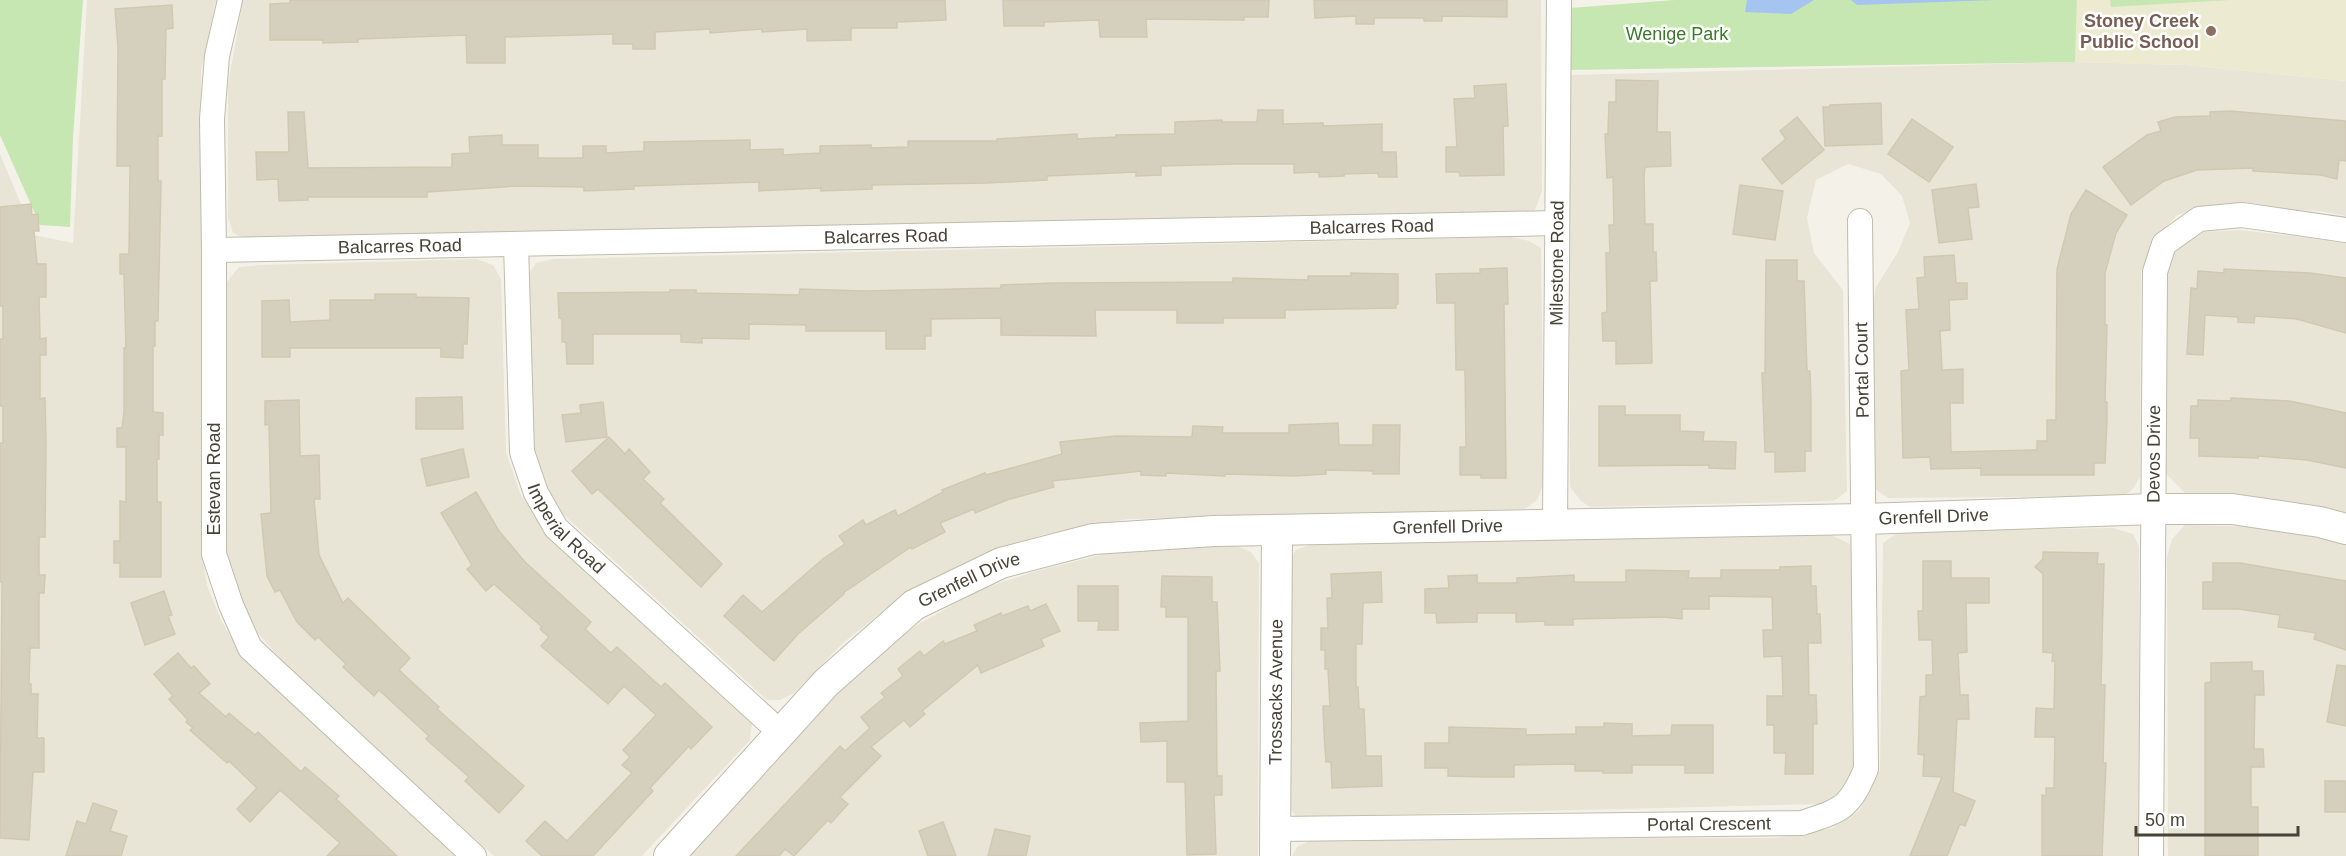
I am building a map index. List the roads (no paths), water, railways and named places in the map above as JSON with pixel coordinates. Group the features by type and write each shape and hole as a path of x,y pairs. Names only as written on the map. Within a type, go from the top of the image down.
{"street":[{"name":"Estevan Road","path":"230,0 217,56 212,119 214,554 231,605 250,648 474,856"},
{"name":"Milestone Road","path":"1555,525 1559,0"},
{"name":"Devos Drive","path":"2151,856 2155,272 2164,244 2199,219 2242,215 2346,230"},
{"name":"Portal Court","path":"1860,221 1864,519"},
{"name":"Balcarres Road","path":"214,250 1557,223"},
{"name":"Imperial Road","path":"516,244 522,452 536,493 556,528 781,733"},
{"name":"Grenfell Drive","path":"669,856 826,683 914,605 1001,563 1093,539 1214,531 1864,519 2154,509 2232,509 2346,528"},
{"name":"Portal Crescent","path":"1275,842 1802,823 1837,812 1855,794 1866,769 1864,519"},
{"name":"Trossacks Avenue","path":"1275,842 1277,530"}],"water":[{"path":"1747,0 1814,0 1791,14 1745,12"},
{"path":"1851,0 1995,0 1857,5"}],"place":[{"name":"Stoney Creek Public School","path":"2211,31"}],"park label":[{"name":"Wenige Park","path":"1677,34"}]}
